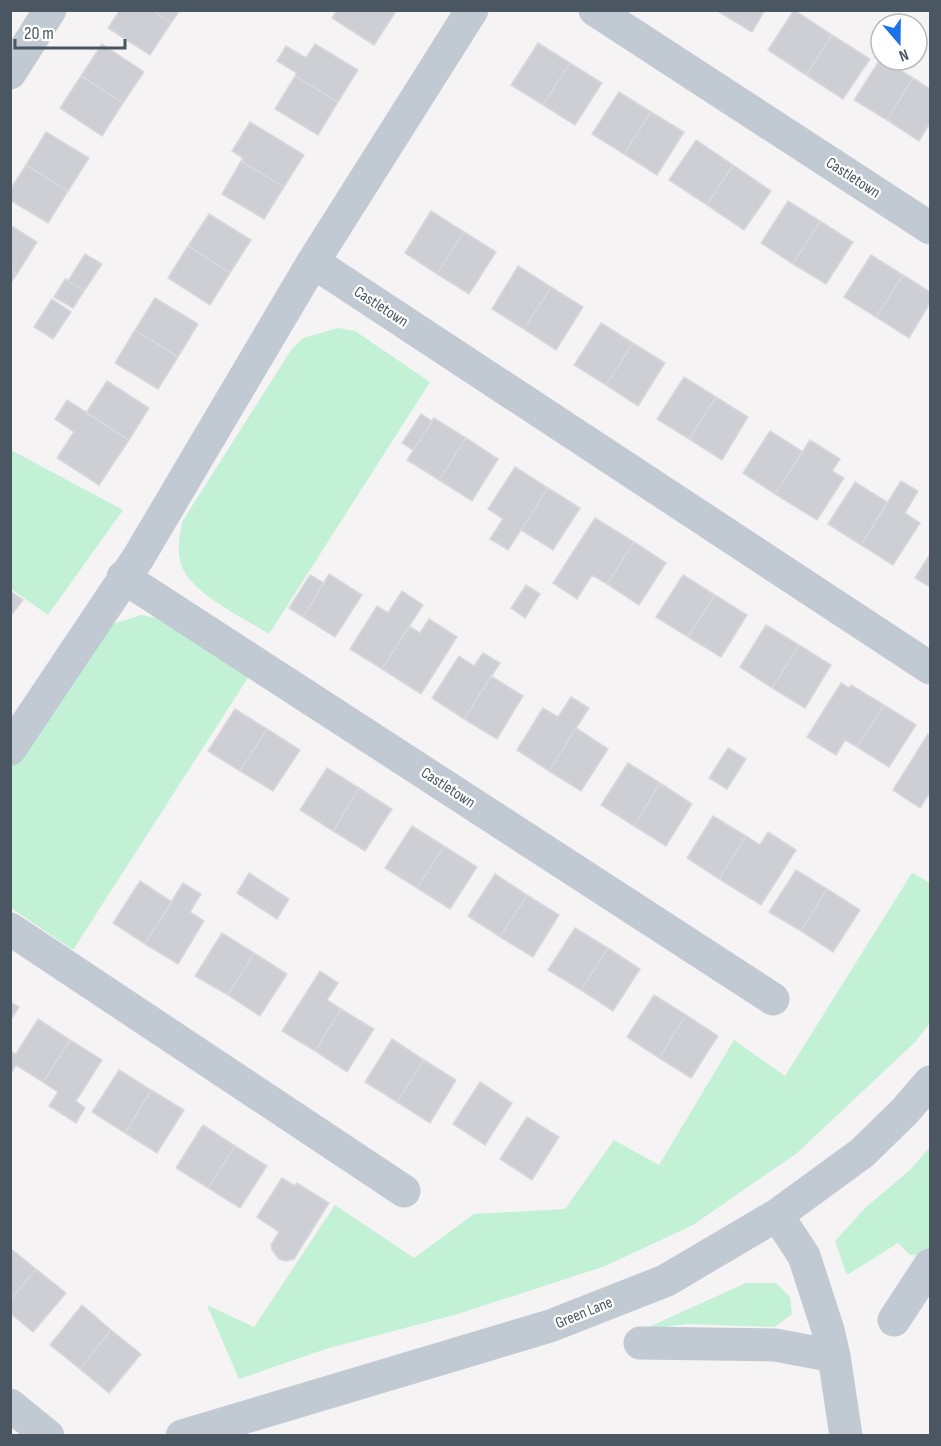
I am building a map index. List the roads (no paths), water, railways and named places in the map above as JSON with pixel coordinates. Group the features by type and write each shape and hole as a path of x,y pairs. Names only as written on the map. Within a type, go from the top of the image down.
{"street":[{"path":"10,73 50,10"},
{"path":"10,749 123,577 138,558 313,262 472,10"},
{"name":"Castletown","path":"595,10 930,228"},
{"name":"Castletown","path":"313,262 930,668"},
{"name":"Castletown","path":"123,577 773,999"},
{"path":"10,929 404,1191"},
{"name":"Green Lane","path":"182,1436 550,1326 665,1281 777,1215 862,1154 930,1082"},
{"path":"777,1215 804,1256 828,1330 846,1436"},
{"path":"894,1320 930,1265"},
{"path":"640,1343 775,1345 834,1356"},
{"path":"10,1405 48,1436"}]}
